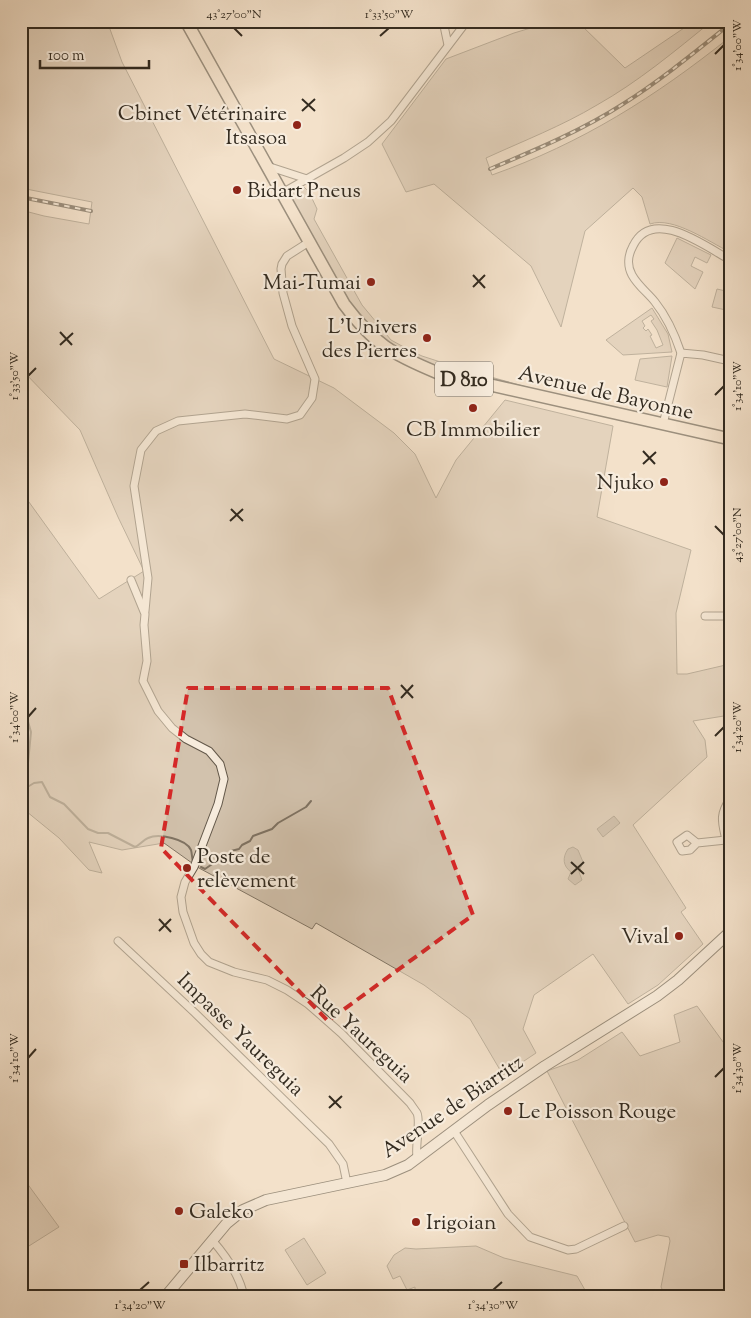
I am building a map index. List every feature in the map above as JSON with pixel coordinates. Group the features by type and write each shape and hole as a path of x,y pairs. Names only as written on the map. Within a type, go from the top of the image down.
{"main road":[{"name":"Avenue de Bayonne","path":"186,21 344,304 371,336 386,348 407,360 438,373 730,440"},
{"name":"Avenue de Biarritz","path":"165,1297 232,1218 257,1203 266,1200 385,1175 399,1169 545,1066 657,996 678,980 730,932"}],"street":[{"path":"443,21 448,45"},
{"path":"282,193 344,158 368,142 391,121 467,21"},
{"path":"267,166 306,179"},
{"path":"663,424 681,353 665,317 632,274 628,263 630,251 635,241 646,230 664,228 682,234 730,260"},
{"path":"145,614 148,578 134,486 141,450 156,431 178,421 245,414 287,419 300,415 312,398 315,380 292,326 283,293 281,269 287,256 309,242"},
{"path":"681,353 702,354 730,361"},
{"path":"131,580 145,614"},
{"name":"Rue Yaureguia","path":"145,614 144,626 147,661 143,681 158,711 172,728 186,739 209,750 220,764 224,779 218,804 194,867 185,882 181,898 183,912 194,943 209,962 218,967 267,980 287,990 323,1015 410,1103 417,1113 419,1121 415,1148 417,1158"},
{"path":"705,616 730,616"},
{"path":"698,843 729,840 721,820 723,809 730,799"},
{"name":"Impasse Yaureguia","path":"118,941 196,1013 329,1144 344,1164 347,1183"},
{"path":"454,1131 508,1214 530,1237 568,1250 576,1249 624,1226"},
{"path":"212,1240 233,1268 240,1282 244,1297"}],"highlighted area":[{"path":"188,688 388,688 473,915 328,1021 161,848"}],"shaded area":[{"path":"40,21 107,21 122,62 274,359 334,388 394,433 415,454 436,498 456,460 505,400 613,426 597,517 691,550 676,613 677,674 687,674 730,664 730,715 693,721 705,740 707,757 633,825 686,908 681,912 703,944 658,985 628,1004 593,954 534,995 523,1029 536,1053 503,1075 470,1019 424,985 316,923 312,929 199,868 164,843 122,850 89,842 102,873 89,870 59,838 21,807 21,491 99,599 144,571 80,430 21,369 21,289 26,283 21,278 21,210 89,224 92,202 21,188 21,29"},
{"path":"554,21 577,21 625,68 684,28 679,21 712,21 656,66 584,113 486,158 492,175 557,148 617,116 674,79 730,37 730,252 680,227 659,222 650,224 642,197 633,188 585,231 561,327 531,266 434,184 406,192 382,144 446,59 514,33"},
{"path":"303,186 309,192 317,209 314,219 362,305 391,340 422,356 530,388 432,365 398,349 375,332 349,301 293,201 294,191"},
{"path":"677,238 711,255 707,263 695,257 691,266 703,272 695,289 665,263"},
{"path":"717,289 730,292 726,310 712,307"},
{"path":"652,308 668,334 672,352 623,355 606,340","holes":["651,315 654,319 651,321 663,345 656,348 650,336 652,335 648,329 646,331 643,328 645,326 642,321"]},
{"path":"672,356 667,387 635,380 640,359"},
{"path":"614,816 620,823 603,837 597,829"},
{"path":"573,847 578,850 583,862 579,872 582,880 575,885 568,879 571,872 564,862 568,849"},
{"path":"697,1006 726,1046 730,1048 730,1297 666,1297 661,1287 670,1241 669,1237 658,1235 635,1242 547,1071 578,1060 622,1032 640,1056 680,1042 674,1015"},
{"path":"21,1175 59,1227 21,1251"},
{"path":"304,1238 326,1273 307,1285 285,1250"},
{"path":"476,1246 504,1258 577,1276 589,1297 415,1297 415,1287 407,1290 400,1276 393,1279 387,1266 394,1255 405,1248"}],"waterway":[{"path":"21,697 31,732 28,763 21,764"},
{"path":"21,791 34,783 42,782 50,797 64,804 88,829 98,833 108,833 135,847 146,839 153,837 172,838 188,846 191,850 193,862"},
{"path":"201,867 205,869 231,851 239,849 250,841 253,836 272,829 278,823 306,807 311,801"}],"railway":[{"path":"490,169 558,140 607,114 664,76 730,24"},
{"path":"21,197 91,211"}],"place":[{"name":"Cbinet Vétérinaire Itsasoa","path":"297,125"},
{"name":"Bidart Pneus","path":"237,190"},
{"name":"Mai-Tumai","path":"371,282"},
{"name":"L'Univers des Pierres","path":"427,338"},
{"name":"CB Immobilier","path":"473,408"},
{"name":"Njuko","path":"664,482"},
{"name":"Poste de relèvement","path":"187,868"},
{"name":"Vival","path":"679,936"},
{"name":"Le Poisson Rouge","path":"508,1111"},
{"name":"Galeko","path":"179,1211"},
{"name":"Irigoian","path":"416,1222"},
{"name":"Ilbarritz","path":"184,1264"}]}
